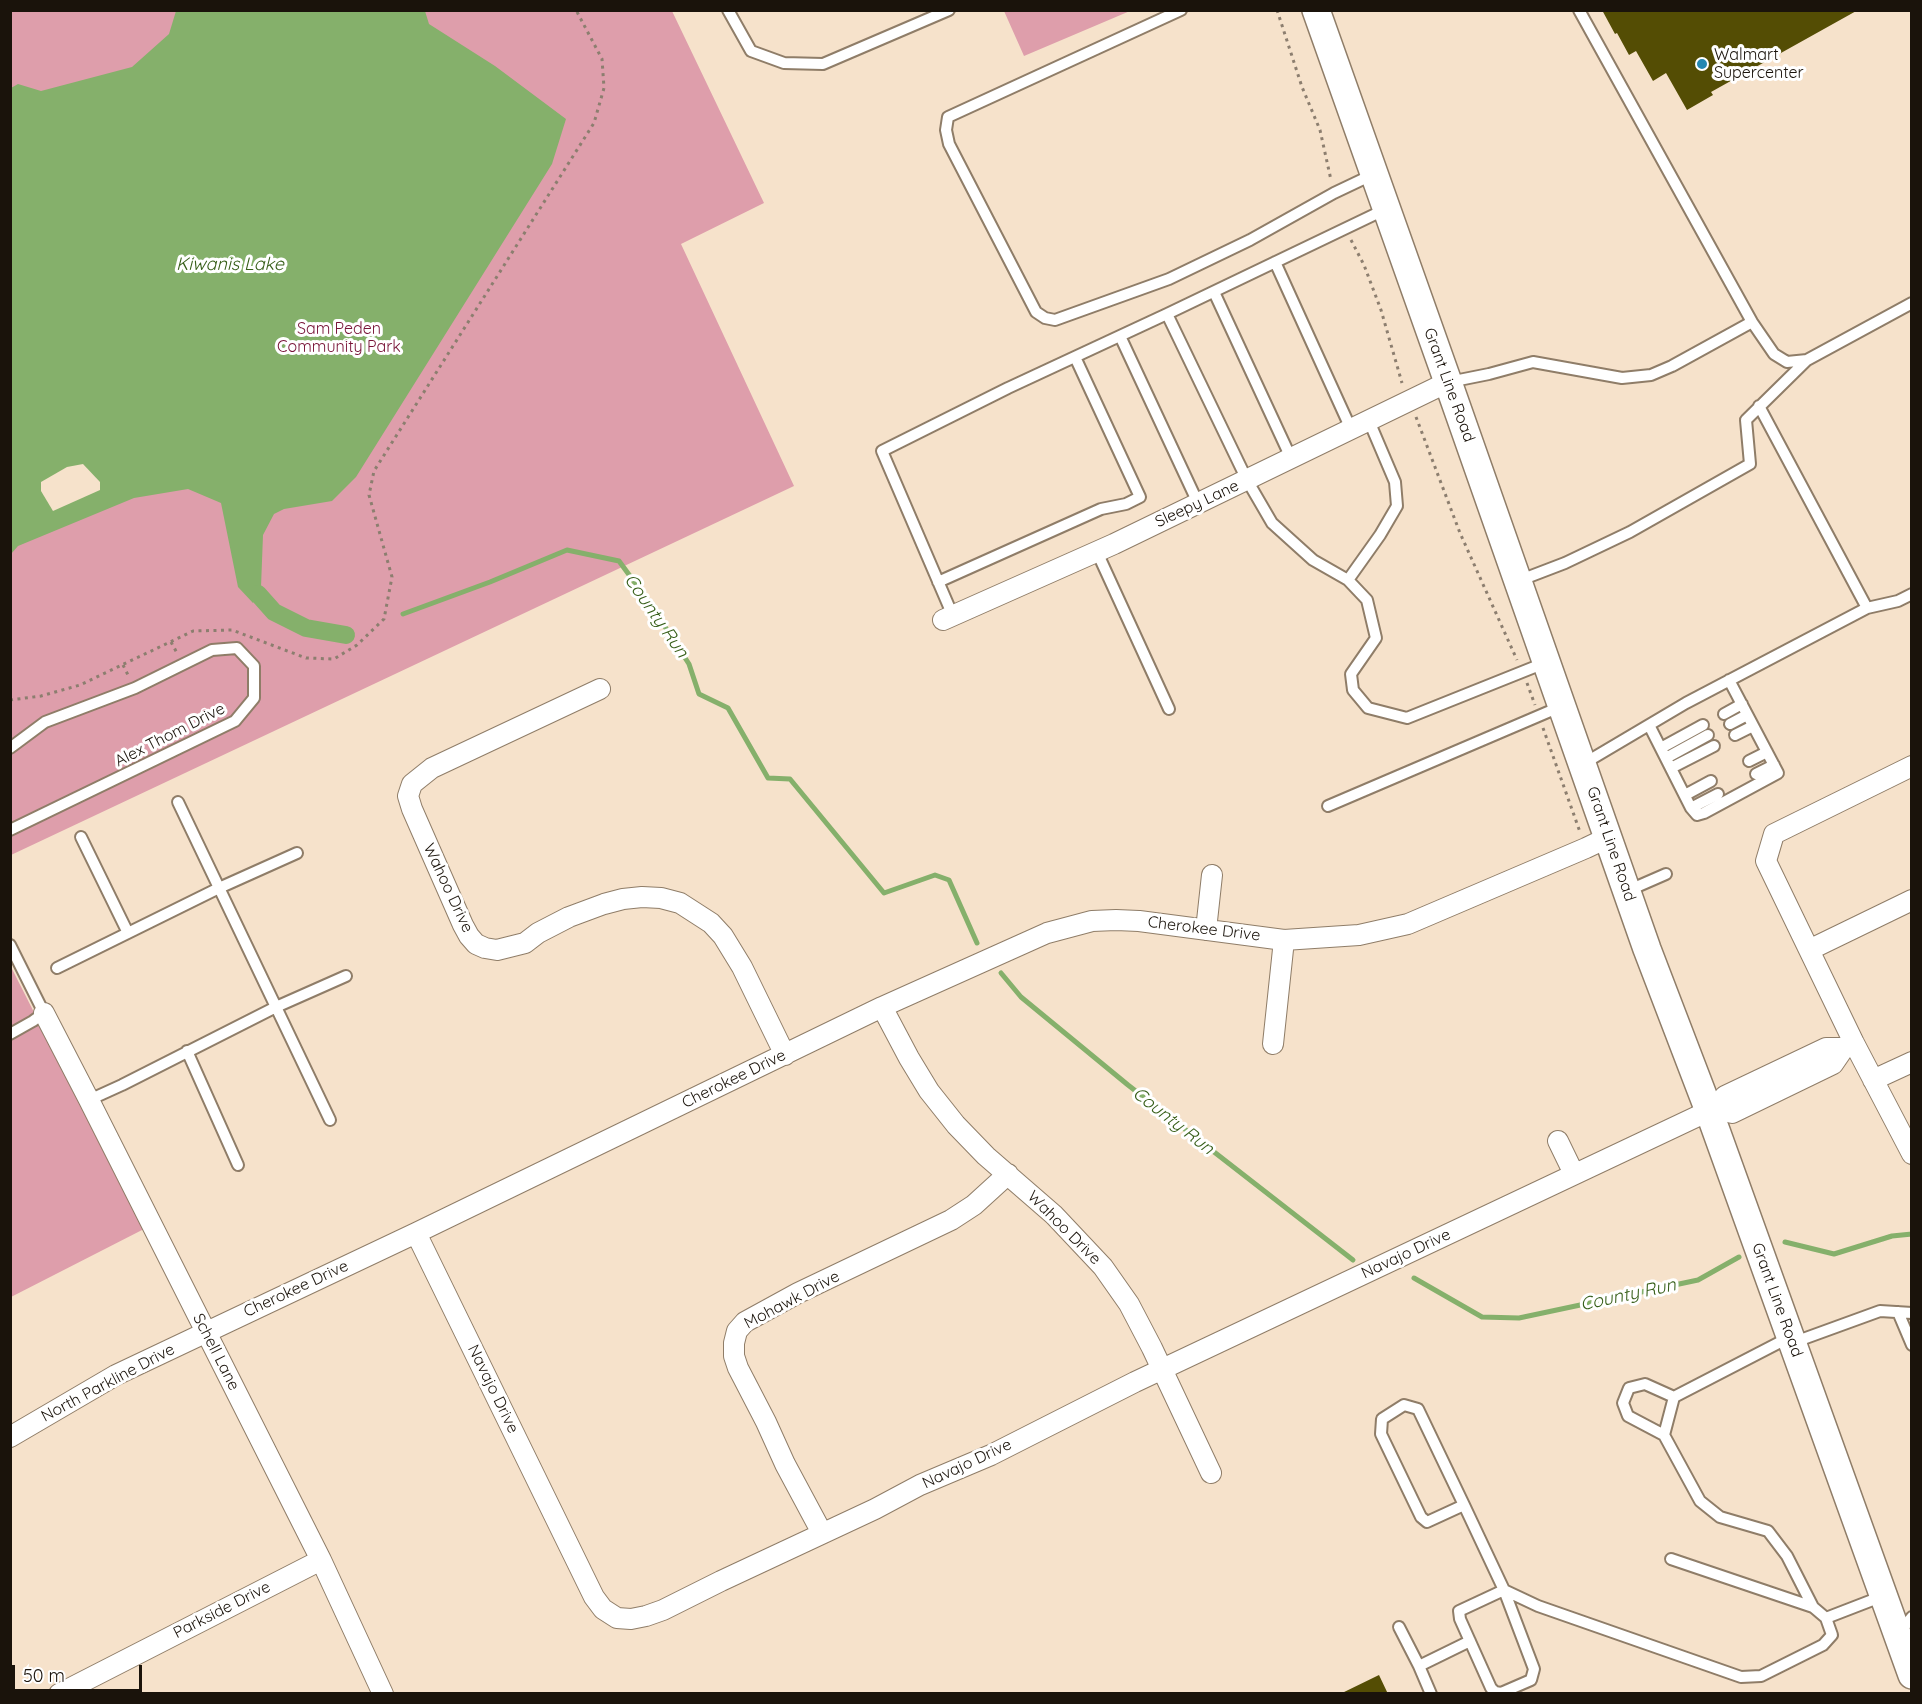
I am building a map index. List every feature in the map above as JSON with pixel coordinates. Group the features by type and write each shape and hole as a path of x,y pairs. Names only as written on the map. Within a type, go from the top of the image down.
{"main road":[{"name":"Grant Line Road","path":"1316,10 1518,581 1535,667 1551,711 1583,764 1627,891 1712,1109 1791,1340 1883,1596 1904,1626 1911,1675"}],"street":[{"name":"Sleepy Lane","path":"948,618 1097,552 1448,382"},
{"name":"Wahoo Drive","path":"600,689 432,768 411,784 408,796 412,809 463,925 476,944 497,950 525,943 538,933 569,917 623,899 662,898 680,903 711,923 723,936 742,966 785,1055"},
{"path":"1911,766 1774,834 1766,861 1809,950 1849,1045 1873,1080 1911,1154"},
{"name":"Cherokee Drive","path":"206,1332 882,1007 1024,942 1092,921 1139,921 1284,940 1359,935 1408,924 1608,837"},
{"path":"1206,930 1212,875"},
{"path":"1809,950 1911,900"},
{"name":"Cherokee Drive","path":"1273,1044 1284,940"},
{"name":"Wahoo Drive","path":"882,1007 909,1058 956,1125 1054,1215 1103,1267 1129,1304 1211,1473"},
{"name":"Schell Lane","path":"44,1013 321,1560 383,1694"},
{"name":"Navajo Drive","path":"416,1233 594,1597 603,1609 617,1618 631,1619 646,1616 875,1509 920,1485 991,1455 1162,1370 1712,1109 1725,1096 1827,1048 1849,1045"},
{"path":"1873,1080 1911,1062"},
{"path":"1558,1141 1574,1174"},
{"name":"Mohawk Drive","path":"822,1533 738,1368 734,1356 737,1331 745,1322 798,1293 951,1220 974,1205 1008,1174"},
{"name":"North Parkline Drive","path":"10,1437 116,1375 206,1332"},
{"name":"Parkside Drive","path":"60,1694 321,1560"}],"lane":[{"path":"728,10 751,51 784,63 823,64 949,10"},
{"path":"1181,10 948,117 946,130 949,144 1036,312 1045,318 1055,320 1168,279 1250,240 1334,193 1374,174"},
{"path":"1579,10 1752,322 1774,354 1788,362 1807,360"},
{"path":"948,618 938,582 882,451 1008,387 1214,292 1386,209"},
{"path":"1275,262 1351,429"},
{"path":"1214,292 1291,458"},
{"path":"1518,581 1565,563 1620,536 1750,464 1746,420 1759,406 1807,360 1911,303"},
{"path":"1167,314 1247,480 1272,523 1313,560 1348,580 1367,600 1376,638 1351,674 1353,690 1368,708 1407,718 1535,667"},
{"path":"1448,382 1533,362 1622,378 1651,375 1752,322"},
{"path":"1120,336 1198,503"},
{"path":"938,582 1101,509 1126,504 1140,497 1075,357"},
{"path":"1759,406 1867,608"},
{"path":"1348,580 1380,535 1397,506 1395,482 1369,421"},
{"path":"1097,552 1169,709"},
{"path":"1583,764 1729,680 1867,608 1898,601 1911,594"},
{"name":"Alex Thom Drive","path":"10,748 45,722 135,688 212,650 237,648 254,666 254,698 235,721 10,830"},
{"path":"1649,725 1691,808 1697,814 1704,813 1778,773 1729,680"},
{"path":"1742,704 1727,719 1747,715"},
{"path":"1328,806 1551,711"},
{"path":"1735,735 1753,726"},
{"path":"1666,758 1706,730"},
{"path":"1666,758 1714,746"},
{"path":"1749,761 1767,752"},
{"path":"1756,774 1774,765"},
{"path":"1685,795 1711,781"},
{"path":"1691,808 1718,794"},
{"path":"178,802 330,1120"},
{"path":"81,837 128,933"},
{"path":"57,968 219,888 297,853"},
{"path":"1627,891 1666,874"},
{"path":"10,945 44,1013 10,1034"},
{"path":"89,1100 276,1007 346,976"},
{"path":"187,1051 238,1165"},
{"path":"1664,1435 1674,1397 1791,1340 1880,1311 1911,1313"},
{"path":"1898,1312 1911,1345"},
{"path":"1464,1505 1427,1522 1421,1517 1381,1434 1382,1419 1404,1405 1418,1409 1464,1505 1504,1590 1534,1669 1531,1680 1501,1693 1495,1692 1491,1688 1460,1619 1459,1611 1504,1590 1538,1606 1741,1677 1761,1676 1823,1645 1832,1635 1826,1618 1813,1606 1787,1556 1768,1531 1720,1517 1700,1501 1664,1435 1628,1416 1623,1403 1629,1388 1645,1384 1674,1397"},
{"path":"1671,1559 1813,1606"},
{"path":"1826,1618 1883,1596"},
{"path":"1399,1626 1431,1694"},
{"path":"1419,1666 1470,1641"}],"path":[{"path":"10,700 41,696 80,685 193,631 232,630 306,658 334,659 357,645 384,618 392,577 369,495 374,471 594,123 604,87 602,59 576,10"},
{"path":"1277,10 1302,87 1320,130 1334,193"},
{"path":"1347,228 1381,310 1400,376 1460,533 1535,667 1551,711 1580,833"}],"green space":[{"name":"Sam Peden Community Park","path":"10,11 672,11 764,203 681,244 794,486 11,855"},
{"path":"1004,11 1130,11 1024,56"},
{"path":"10,965 144,1229 11,1297 10,1297"}],"water":[{"name":"Kiwanis Lake","path":"176,11 425,11 429,24 495,66 566,119 552,164 356,477 332,501 284,509 274,514 263,535 261,587 253,603 238,587 221,503 188,489 134,498 18,546 11,554 11,88 18,84 41,91 132,67 169,34"}],"pier":[{"path":"83,464 100,482 100,490 53,511 41,491 41,482 67,467"}],"building":[{"name":"Walmart Supercenter","path":"1602,10 1858,10 1711,92 1713,95 1687,110 1666,73 1653,81 1636,51 1629,55"},
{"path":"1379,1675 1388,1694 1340,1694"}],"waterway":[{"name":"County Run","path":"403,614 490,582 567,550 619,561 689,664 699,694 728,708 768,778 790,779 884,893 935,875 949,880 977,943"},
{"name":"County Run","path":"258,594 274,612 306,628 346,635"},
{"name":"County Run","path":"1001,973 1021,997 1128,1085 1353,1260"},
{"name":"County Run","path":"1785,1242 1834,1254 1892,1236 1912,1234"},
{"name":"County Run","path":"1414,1278 1482,1317 1519,1318 1698,1280 1739,1257"}],"place":[{"name":"Walmart Supercenter","path":"1702,64"}]}
